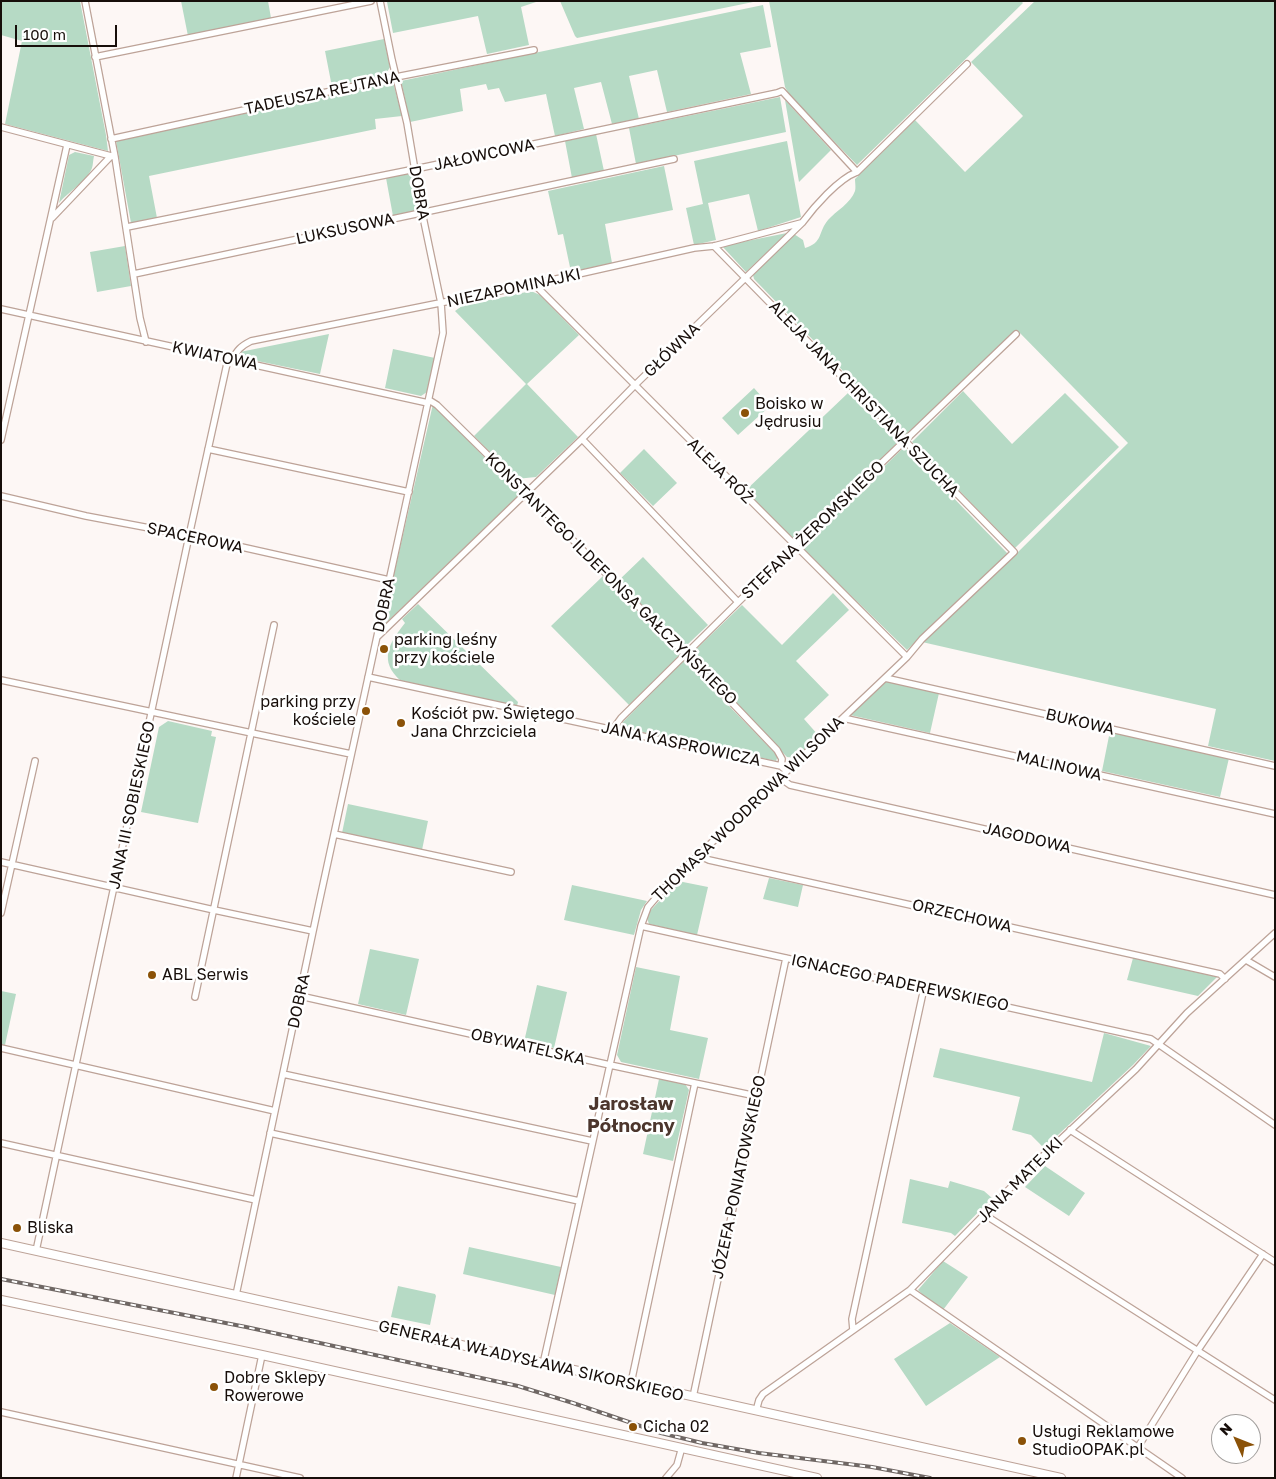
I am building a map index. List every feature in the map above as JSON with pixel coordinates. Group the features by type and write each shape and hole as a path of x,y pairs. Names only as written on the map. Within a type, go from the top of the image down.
{"main road":[{"name":"GENERAŁA WŁADYSŁAWA SIKORSKIEGO","path":"1,1243 1061,1478"},
{"path":"1,1300 262,1355 817,1478"}],"street":[{"path":"85,1 111,139 140,318 146,342"},
{"path":"95,57 371,1"},
{"name":"DOBRA","path":"236,1295 443,333 441,303 422,212 407,123 380,1"},
{"name":"TADEUSZA REJTANA","path":"111,139 396,77 534,50"},
{"name":"GŁÓWNA","path":"377,637 802,223 827,195 850,174 857,172 967,64"},
{"name":"JAŁOWCOWA","path":"126,227 415,169 776,94 782,91 857,172"},
{"path":"1,127 113,156"},
{"path":"1,440 67,145"},
{"path":"50,220 113,156"},
{"name":"LUKSUSOWA","path":"134,274 674,159"},
{"name":"NIEZAPOMINAJKI","path":"230,359 242,346 251,342 534,284 694,248 714,246 802,223"},
{"name":"ALEJA JANA CHRISTIANA SZUCHA","path":"714,246 1014,552"},
{"name":"ALEJA RÓŻ","path":"534,284 907,657"},
{"name":"KWIATOWA","path":"1,309 146,342 429,401"},
{"name":"STEFANA ŻEROMSKIEGO","path":"613,729 621,718 684,654 1016,334"},
{"name":"JANA III SOBIESKIEGO","path":"36,1251 189,536 230,359"},
{"name":"KONSTANTEGO ILDEFONSA GAŁCZYŃSKIEGO","path":"429,401 437,405 526,492 777,750 782,759 781,766"},
{"path":"582,439 738,602"},
{"path":"208,449 409,492"},
{"name":"SPACEROWA","path":"1,496 86,516 189,536 389,580"},
{"name":"THOMASA WOODROWA WILSONA","path":"543,1364 641,926 648,907 656,896 698,855 907,657 922,639 1014,552"},
{"path":"195,997 274,625"},
{"name":"JANA KASPROWICZA","path":"368,677 781,766 787,771"},
{"name":"BUKOWA","path":"885,678 1275,766"},
{"path":"1,680 351,754"},
{"name":"MALINOWA","path":"843,718 1275,814"},
{"path":"1,913 35,761"},
{"name":"JAGODOWA","path":"780,778 790,785 1275,895"},
{"path":"334,834 511,872"},
{"name":"ORZECHOWA","path":"698,855 709,860 1220,974 1225,979"},
{"path":"1,862 313,931"},
{"name":"IGNACEGO PADEREWSKIEGO","path":"641,926 1150,1039 1275,1125"},
{"name":"JANA MATEJKI","path":"756,1411 763,1394 910,1290 1070,1130 1136,1069 1187,1013 1275,934"},
{"name":"JÓZEFA PONIATOWSKIEGO","path":"694,1397 786,958"},
{"path":"1246,960 1275,977"},
{"path":"853,1330 852,1319 924,988"},
{"name":"OBYWATELSKA","path":"300,996 756,1096"},
{"path":"1,1048 275,1110"},
{"path":"283,1074 592,1141"},
{"path":"631,1383 695,1083"},
{"path":"1070,1130 1275,1262"},
{"path":"270,1134 579,1201"},
{"path":"1,1143 256,1200"},
{"path":"985,1215 1275,1400"},
{"path":"1138,1447 1198,1350 1262,1254"},
{"path":"910,1290 1182,1478"},
{"path":"236,1478 262,1355"},
{"path":"1,1412 300,1478"},
{"path":"666,1478 679,1462 682,1447"}],"green space":[{"path":"1,1 80,1 108,151 5,124 22,41 1,35"},
{"path":"181,1 268,1 271,18 188,36"},
{"path":"539,1 521,7 529,45 487,54 478,16 393,33 387,2"},
{"path":"560,1 758,1 577,38"},
{"path":"769,1 1021,1 1023,3 857,165 790,96 785,87"},
{"path":"1035,1 1275,1 1275,761 1208,746 1216,709 922,642 1014,556 1128,443 1017,330 907,437 754,279 753,275 794,234 803,240 805,248 815,243 828,220 853,195 855,179 915,120 965,172 1016,123 1023,116 971,62"},
{"path":"763,5 771,47 740,53 751,94 667,112 657,70 629,76 639,119 612,124 601,82 574,88 584,129 555,136 546,94 505,102 499,88 488,90 486,84 460,89 463,111 410,122 401,81"},
{"path":"384,39 390,67 386,74 332,87 325,51"},
{"path":"393,82 402,116 375,119 376,129 149,176 157,218 131,223 116,141"},
{"path":"780,97 786,132 636,164 629,128"},
{"path":"785,100 831,150 799,182"},
{"path":"596,134 604,171 572,178 565,141"},
{"path":"787,141 801,217 758,231 749,194 708,203 716,240 694,245 686,208 703,204 694,161"},
{"path":"75,152 94,156 92,168 82,182 59,203 69,155"},
{"path":"664,166 673,210 605,224 612,263 571,272 563,234 558,235 548,191"},
{"path":"412,173 419,210 393,216 386,178"},
{"path":"787,233 746,272 722,246"},
{"path":"125,246 131,286 97,292 90,252"},
{"path":"531,291 540,295 579,335 527,384 578,437 536,477 516,479 474,436 526,384 455,311 462,306"},
{"path":"329,334 320,374 238,357 240,352"},
{"path":"393,349 435,358 427,392 421,396 385,388"},
{"path":"754,388 770,406 738,435 722,418"},
{"path":"963,391 1012,444 1065,393 1119,447 1015,548 912,442"},
{"path":"848,393 898,442 794,543 745,491"},
{"path":"433,404 520,494 386,623 383,622"},
{"path":"904,447 1008,554 907,650 802,548"},
{"path":"644,449 677,483 653,506 620,473"},
{"path":"643,557 708,625 688,644 680,644 618,581"},
{"path":"603,576 680,655 629,705 551,626"},
{"path":"833,593 849,610 796,661 829,695 804,719 819,736 797,758 787,757 691,659 691,654 742,605 782,645"},
{"path":"418,604 518,702 517,706 401,681 394,674 388,659 388,652 394,638 405,623 402,619"},
{"path":"684,660 778,756 776,761 618,727"},
{"path":"884,681 939,693 930,733 850,715"},
{"path":"168,721 212,731 211,736 216,737 198,823 141,812 159,727"},
{"path":"1110,731 1229,758 1220,797 1102,771"},
{"path":"348,804 428,821 422,850 342,833"},
{"path":"769,878 803,885 798,907 763,899"},
{"path":"678,881 708,887 697,935 649,924 647,918 649,912"},
{"path":"572,885 647,901 641,910 634,935 564,920"},
{"path":"370,949 419,959 406,1015 358,1004"},
{"path":"1133,958 1217,977 1198,996 1127,980"},
{"path":"636,967 680,976 670,1030 708,1038 699,1079 621,1062 617,1055"},
{"path":"537,985 567,992 554,1048 524,1042"},
{"path":"1,991 16,994 5,1045 1,1044"},
{"path":"1104,1033 1151,1046 1044,1148 1031,1135 1012,1130 1020,1097 933,1077 940,1048 1092,1082"},
{"path":"659,1079 685,1084 689,1090 673,1161 643,1154"},
{"path":"1045,1166 1085,1193 1069,1216 1025,1187"},
{"path":"910,1179 948,1188 950,1181 984,1191 992,1198 955,1236 951,1233 902,1223"},
{"path":"469,1247 561,1267 555,1295 463,1274"},
{"path":"943,1261 968,1277 943,1310 918,1290"},
{"path":"398,1286 435,1294 430,1325 391,1317"},
{"path":"950,1323 1000,1357 926,1406 894,1359"}],"railway":[{"path":"1,1279 246,1327 518,1386 661,1433 702,1443 759,1453 872,1467 930,1478"}],"place":[{"name":"Boisko w Jędrusiu","path":"745,413"},
{"name":"parking leśny przy kościele","path":"384,649"},
{"name":"parking przy kościele","path":"366,711"},
{"name":"Kościół pw. Świętego Jana Chrzciciela","path":"401,723"},
{"name":"ABL Serwis","path":"152,975"},
{"name":"Bliska","path":"17,1228"},
{"name":"Dobre Sklepy Rowerowe","path":"214,1387"},
{"name":"Cicha 02","path":"633,1427"},
{"name":"Usługi Reklamowe StudioOPAK.pl","path":"1022,1441"}],"district":[{"name":"Jarosław Północny","path":"631,1115"}]}
